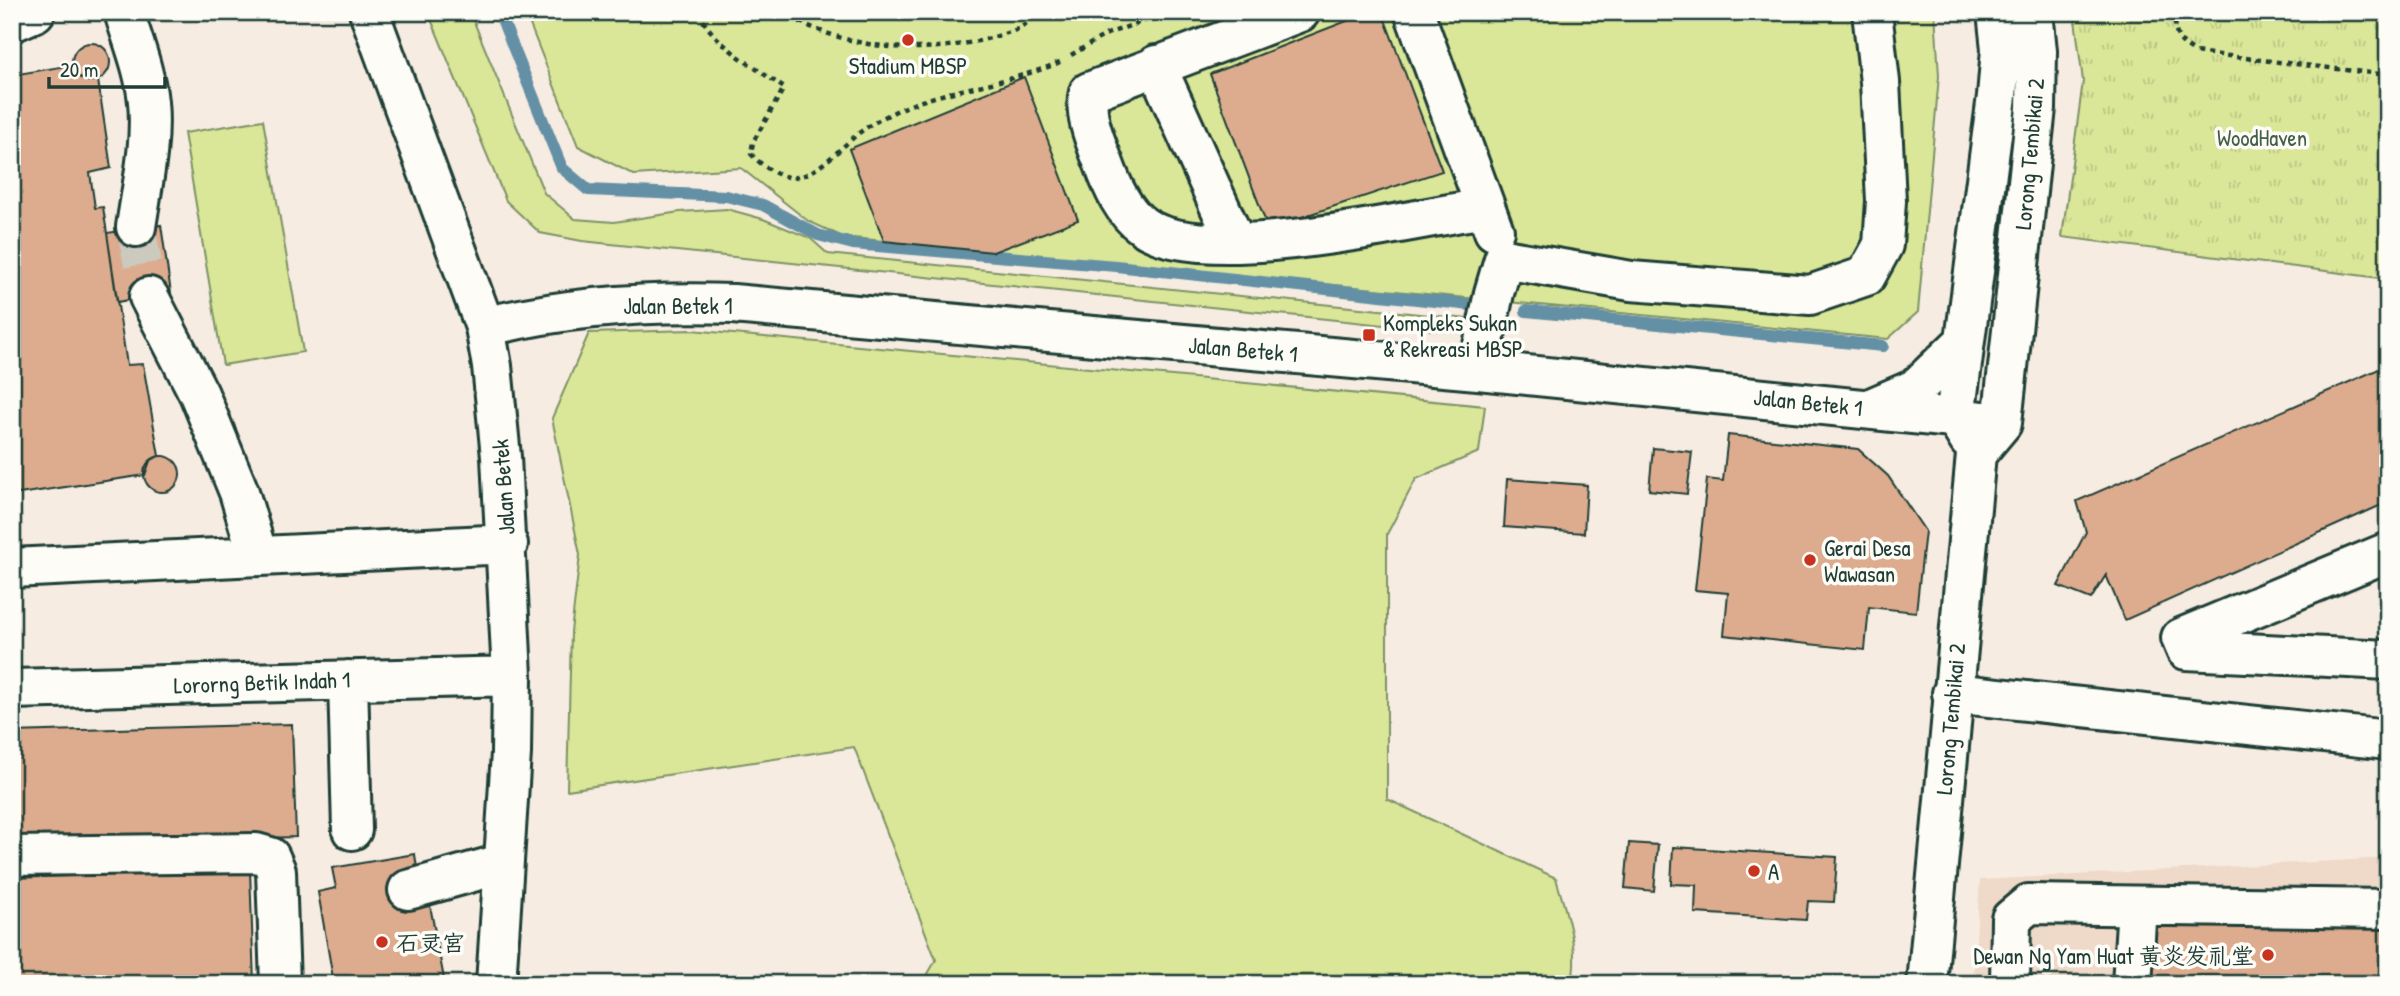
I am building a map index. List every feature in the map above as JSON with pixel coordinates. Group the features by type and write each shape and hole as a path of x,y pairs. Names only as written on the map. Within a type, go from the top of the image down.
{"street":[{"path":"12,22 35,12"},
{"path":"124,12 143,73 148,102 146,152 136,227"},
{"name":"Jalan Betek","path":"369,12 485,327 492,366 508,544 512,676 511,753 501,864 496,984"},
{"path":"1300,12 1089,92 1087,108 1111,185 1129,214 1144,228 1170,237 1211,244 1323,235 1485,208"},
{"path":"1414,12 1504,259 1494,293 1479,370"},
{"path":"1504,259 1631,281 1810,295 1866,276 1883,245 1886,201 1880,82 1872,12"},
{"name":"Lorong Tembikai 2","path":"1955,417 1989,169 2001,49 1997,12"},
{"name":"Lorong Tembikai 2","path":"2002,424 2036,108 2037,51 2033,12"},
{"path":"1156,65 1236,243"},
{"path":"1989,169 2028,173"},
{"path":"149,297 204,405 239,492 258,556"},
{"name":"Jalan Betek 1","path":"485,327 529,316 609,305 676,302 733,304 1479,370 1871,408 2002,424"},
{"path":"1871,408 1915,389 1964,342"},
{"path":"1955,417 1976,454 2002,424"},
{"name":"Lorong Tembikai 2","path":"1927,984 1976,454"},
{"path":"12,568 508,544"},
{"path":"2388,552 2181,638 2186,650 2388,660"},
{"name":"Lororng Betik Indah 1","path":"12,689 512,676"},
{"path":"348,680 352,830"},
{"path":"1952,694 2388,740"},
{"path":"12,856 256,853 270,857 276,871 280,984"},
{"path":"408,890 501,864"},
{"path":"2010,984 2011,919 2029,904 2388,909"},
{"path":"2133,984 2137,905"}],"path":[{"path":"698,12 706,27 727,47 784,88 752,142 751,154 760,164 780,175 797,178 810,172 864,129 916,102 1062,62 1086,44 1107,34 1169,12"},
{"path":"782,12 808,28 864,46 938,47 1012,32 1041,12"},
{"path":"2178,12 2174,24 2176,35 2184,46 2195,52 2388,75"}],"shaded area":[{"path":"2388,858 2388,984 1973,984 1980,880"}],"green space":[{"path":"428,12 470,12 544,193 575,219 614,222 680,212 727,209 763,219 810,238 828,254 1478,320 1460,333 582,241 540,233 506,201"},
{"path":"525,12 1935,12 1939,76 1918,312 1888,339 843,237 808,221 741,168 634,175 578,146"},
{"name":"WoodHaven","path":"2074,12 2388,12 2388,279 2062,237 2083,81"},
{"path":"263,120 303,352 223,365 184,133"},
{"path":"692,330 1485,406 1479,452 1416,479 1387,534 1387,799 1556,878 1573,944 1574,971 1571,984 922,984 936,960 854,747 567,790 571,632 580,555 552,418 589,333"}],"building":[{"path":"1370,12 1382,12 1442,171 1268,228 1210,74"},
{"path":"91,43 105,48 110,62 105,76 91,81 77,76 72,62 77,48"},
{"path":"72,65 79,77 98,80 111,168 90,173 95,208 103,207 127,365 143,364 159,456 150,461 145,475 12,495 12,75"},
{"path":"1024,77 1078,220 993,252 884,241 849,149"},
{"path":"161,225 171,293 117,302 107,233"},
{"path":"2388,365 2388,502 2125,620 2106,575 2091,599 2058,586 2086,532 2077,501"},
{"name":"Gerai Desa Wawasan","path":"1728,435 1858,449 1888,476 1925,531 1916,612 1869,607 1865,650 1724,635 1728,593 1695,590 1707,479 1723,481"},
{"path":"1653,448 1692,452 1687,494 1649,490"},
{"path":"162,456 174,462 180,474 174,486 162,492 150,486 144,474 150,462"},
{"path":"1507,479 1587,485 1584,533 1504,527"},
{"path":"292,724 296,837 12,845 12,732"},
{"path":"1629,843 1658,845 1654,891 1625,888"},
{"name":"A","path":"1673,847 1837,857 1834,902 1808,901 1806,920 1695,913 1696,885 1671,884"},
{"name":"石灵宫","path":"415,854 418,876 428,895 445,984 334,984 318,892 336,888 332,868"},
{"path":"250,870 254,984 12,984 12,878"},
{"name":"Dewan Ng Yam Huat 黄炎发礼堂","path":"2148,923 2388,926 2388,984 2147,984"}],"waterway":[{"path":"499,12 562,168 588,190 726,196 763,205 818,235 853,244 1116,266 1480,306"},
{"path":"1526,311 1883,346"}],"tunnel":[{"path":"136,227 149,297"}],"place":[{"name":"Stadium MBSP","path":"908,40"},
{"name":"Kompleks Sukan & Rekreasi MBSP","path":"1369,335"},
{"name":"Gerai Desa Wawasan","path":"1810,560"},
{"name":"A","path":"1754,871"},
{"name":"石灵宫","path":"382,942"},
{"name":"Dewan Ng Yam Huat 黄炎发礼堂","path":"2268,955"}]}
